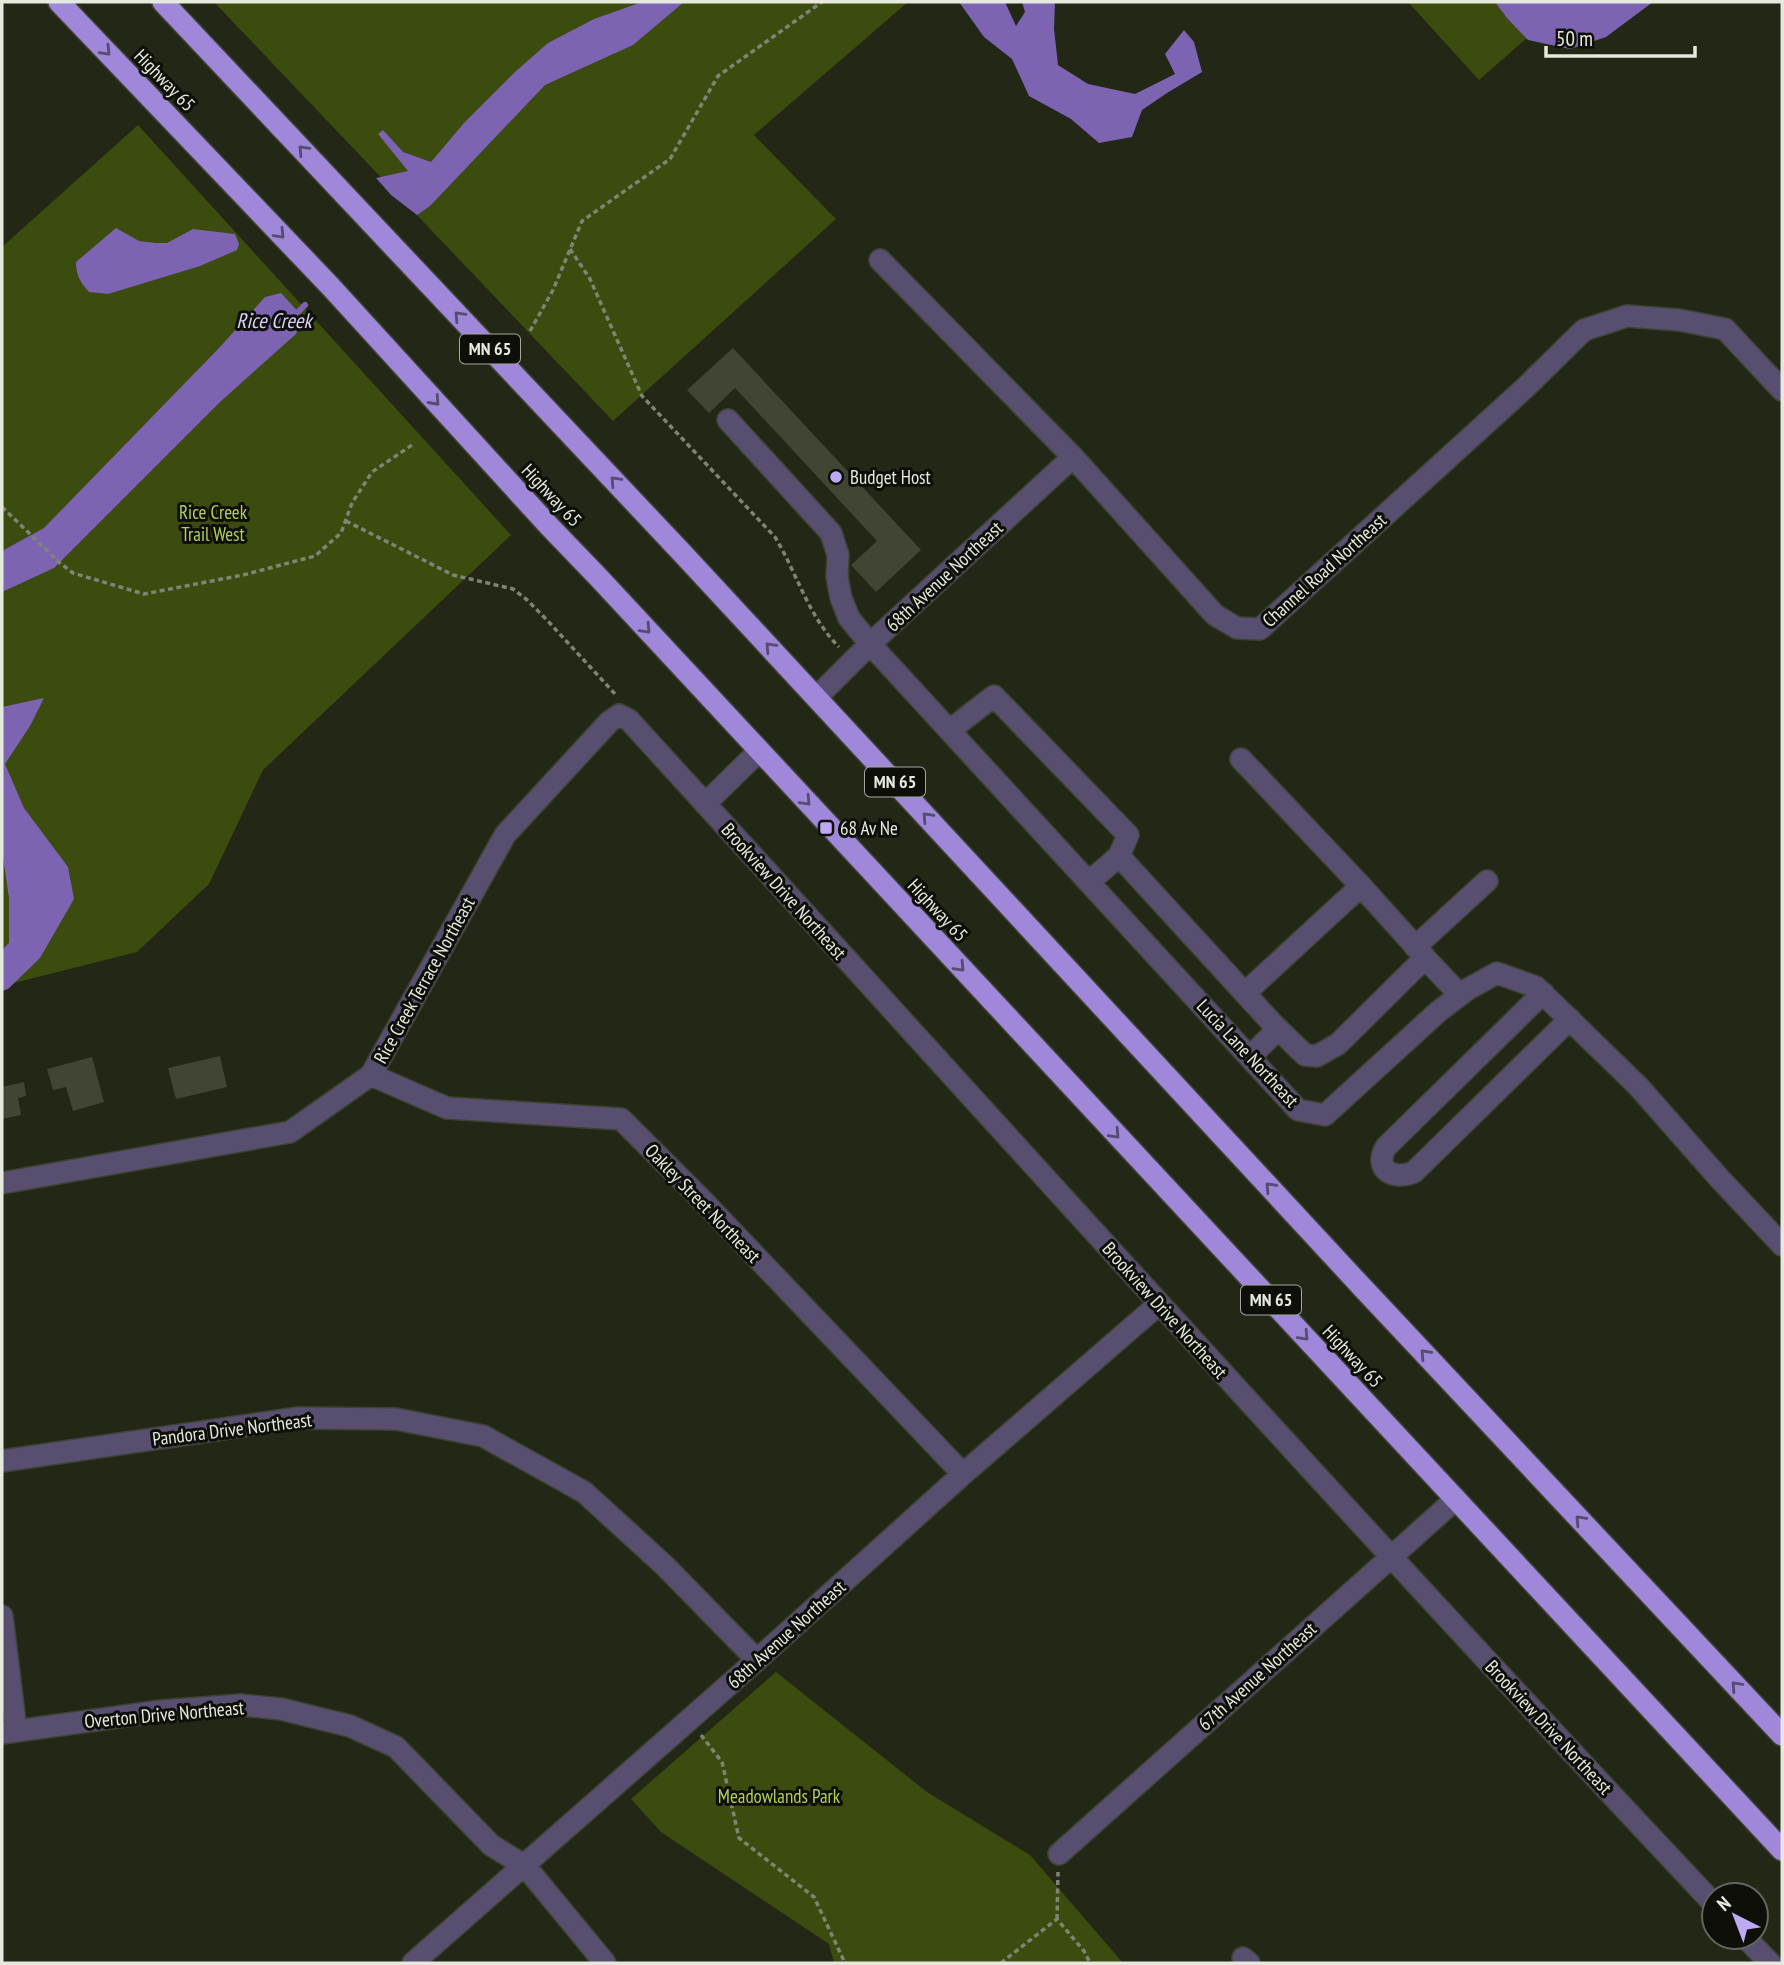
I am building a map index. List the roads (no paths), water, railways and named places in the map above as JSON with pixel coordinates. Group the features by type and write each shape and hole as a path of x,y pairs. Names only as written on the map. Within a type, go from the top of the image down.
{"highway":[{"name":"Highway 65","path":"60,2 321,277 549,526 1782,1850"},
{"name":"MN 65","path":"163,2 666,535 1361,1286 1782,1735"}],"street":[{"name":"Channel Road Northeast","path":"880,260 1073,457 1215,615 1237,628 1260,629 1527,386 1584,330 1627,316 1679,320 1725,329 1782,390"},
{"name":"Lucia Lane Northeast","path":"728,420 831,533 838,555 837,578 841,598 849,618 870,644 1298,1110 1325,1115 1439,1011 1497,973 1536,987 1543,993 1639,1086 1782,1245"},
{"name":"68th Avenue Northeast","path":"817,698 870,644 1073,457"},
{"path":"950,730 994,696 1128,835 1119,856 1089,882"},
{"name":"Brookview Drive Northeast","path":"619,715 629,720 1159,1304 1700,1889"},
{"name":"Rice Creek Terrace Northeast","path":"2,1183 290,1132 371,1075 505,835 609,722 619,715"},
{"path":"705,804 759,751"},
{"path":"1241,759 1460,995"},
{"path":"1119,856 1278,1029 1305,1055 1317,1056 1338,1044 1487,881"},
{"path":"1245,993 1361,887"},
{"path":"1543,993 1386,1147 1382,1162 1387,1172 1404,1176 1414,1172 1570,1019"},
{"path":"1250,1057 1278,1029"},
{"name":"Oakley Street Northeast","path":"371,1075 447,1108 621,1119 705,1203 963,1474"},
{"name":"68th Avenue Northeast","path":"413,1963 689,1721 963,1474 1159,1304"},
{"name":"Pandora Drive Northeast","path":"2,1461 298,1418 397,1419 483,1436 584,1492 664,1566 757,1660"},
{"name":"67th Avenue Northeast","path":"1059,1854 1455,1499"},
{"path":"2,1616 9,1731"},
{"name":"Overton Drive Northeast","path":"9,1731 241,1705 281,1709 351,1726 397,1747 491,1845 524,1866 605,1963"}],"water":[{"path":"642,2 684,2 633,45 545,85 430,206 417,215 391,195 376,178 408,171 378,134 383,130 403,152 431,162 464,123 548,43 594,19"},
{"path":"959,2 1005,2 1016,26 1025,12 1022,2 1055,2 1054,29 1058,65 1088,84 1135,94 1175,74 1165,54 1184,30 1194,42 1202,72 1142,110 1132,137 1099,143 1071,119 1029,96 1012,59 984,37"},
{"path":"1495,2 1653,2 1606,37 1570,49 1528,40"},
{"path":"116,228 139,241 167,243 193,229 235,234 239,244 237,250 200,266 108,294 89,292 79,278 76,262"},
{"name":"Rice Creek","path":"281,293 303,317 296,334 220,402 54,568 2,592 2,551 44,528 265,297"},
{"path":"44,698 30,726 5,764 24,808 68,867 74,899 40,958 8,989 2,991 2,950 9,943 9,898 2,850 2,707"}],"waterway":[{"name":"Rice Creek","path":"294,316 305,305"}],"place":[{"name":"Budget Host","path":"836,477"},
{"name":"68 Av Ne","path":"826,828"}],"park label":[{"name":"Rice Creek Trail West","path":"213,523"},
{"name":"Meadowlands Park","path":"779,1796"}]}
